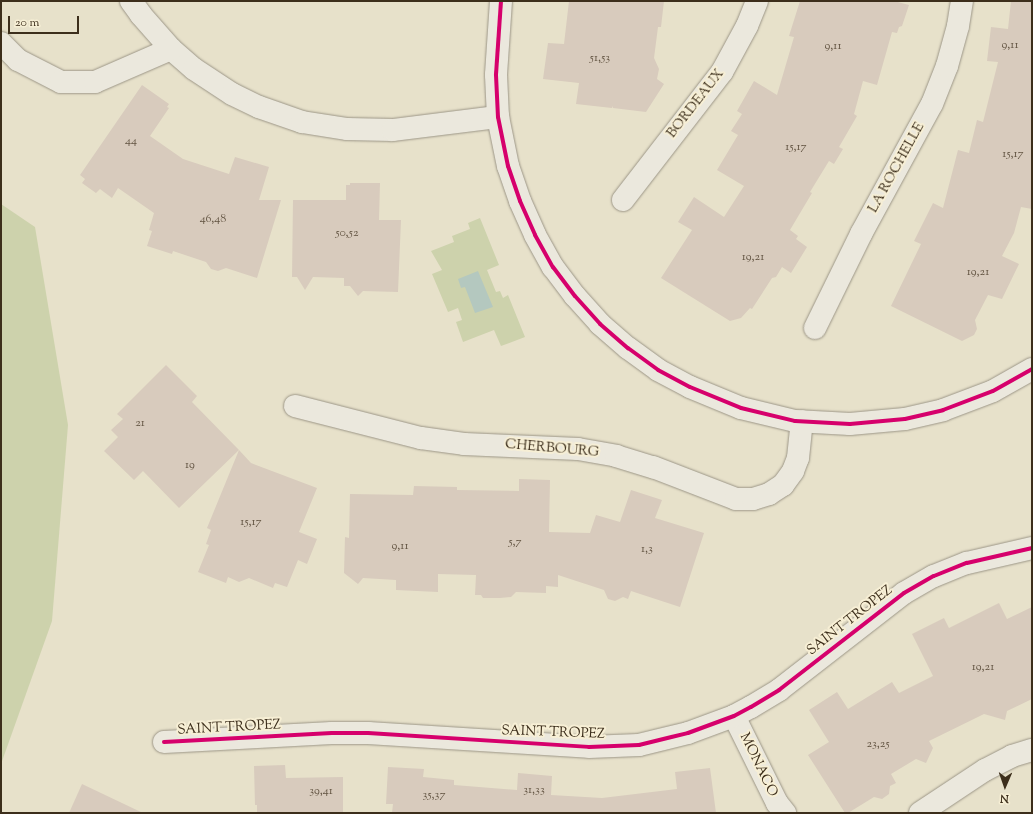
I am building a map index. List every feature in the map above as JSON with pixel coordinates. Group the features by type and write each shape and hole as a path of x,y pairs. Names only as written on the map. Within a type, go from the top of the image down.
{"street":[{"path":"132,1 141,15 171,49 194,69 232,94 259,107 302,122 347,129 393,130 498,117"},
{"path":"501,1 496,75 498,117 508,166 520,201 535,235 567,284 600,324 628,348 658,370 690,388 741,408 802,421 850,424 905,419 943,410 993,391 1032,370"},
{"name":"BORDEAUX","path":"623,200 722,72 747,26 757,1"},
{"name":"LA ROCHELLE","path":"814,328 861,234 932,104 947,66 958,26 962,1"},
{"path":"1,43 18,60 61,82 95,82 171,49"},
{"name":"CHERBOURG","path":"295,406 422,438 464,444 578,448 616,456 653,467 736,499 753,499 763,496 782,485 793,471 798,458 802,421"},
{"name":"SAINT TROPEZ","path":"164,742 332,733 368,733 589,748 639,744 688,733 734,716 779,690 904,593 934,576 967,563 1032,548"},
{"name":"MONACO","path":"734,716 777,802 785,813"},
{"path":"920,813 985,770 1012,756 1032,750"}],"green space":[{"path":"1,204 35,227 68,425 52,621 1,764"},
{"path":"480,218 499,265 487,270 496,292 500,291 503,298 508,295 525,337 501,346 494,330 463,342 456,322 462,320 458,308 448,312 432,274 442,270 431,251 454,242 452,236 470,229 468,223"}],"shaded area":[{"path":"478,271 493,307 475,313 465,287 461,288 458,279"}],"building":[{"path":"569,1 664,1 661,27 658,27 654,58 659,69 657,79 664,84 646,112 613,108 613,106 612,108 576,104 579,83 543,79 548,43 564,44"},
{"path":"800,1 894,1 909,5 902,26 899,27 897,33 892,32 877,85 863,81 854,114 857,116 839,147 843,149 834,164 829,161 810,192 812,193 790,230 798,236 796,239 807,247 791,273 782,267 776,277 772,278 752,309 750,308 741,318 730,321 661,278 692,230 678,222 694,197 724,217 744,186 717,170 738,135 731,131 742,114 737,111 754,81 777,95 794,37 789,36"},
{"path":"1011,1 1032,1 1032,209 1021,207 1014,233 1002,256 1019,264 1002,299 988,295 975,320 977,329 974,335 962,341 891,306 921,244 914,241 933,203 943,208 958,150 969,153 977,120 983,122 998,62 987,61 991,27 1008,29"},
{"path":"142,85 169,104 167,107 169,108 150,136 183,159 229,174 235,157 269,167 259,200 281,200 257,278 226,268 218,271 211,269 206,262 173,251 172,254 147,246 152,231 149,230 154,213 118,188 112,198 100,189 96,193 82,183 85,179 80,175"},
{"path":"350,183 380,183 379,220 401,220 398,292 363,291 358,296 350,286 344,286 344,278 313,277 305,290 297,277 292,277 293,200 346,200 346,185 350,185"},
{"path":"166,365 197,396 192,402 239,450 179,508 143,471 134,480 104,451 118,437 111,430 123,419 117,414"},
{"path":"239,450 251,463 317,488 299,532 317,539 307,564 298,560 287,587 275,583 273,588 249,578 239,582 228,577 226,583 198,572 209,545 206,544 211,530 207,528"},
{"path":"519,479 550,480 549,532 590,533 596,515 620,522 631,490 662,500 655,518 704,533 680,607 631,591 628,599 623,597 615,601 608,599 604,590 558,575 558,587 546,586 546,593 516,592 511,597 483,598 481,595 475,595 476,575 438,574 438,592 396,590 396,580 363,578 358,584 344,573 345,537 349,538 350,494 413,495 414,486 457,487 457,490 519,491"},
{"path":"999,603 1007,619 1032,607 1032,699 1007,711 1005,720 984,714 929,741 933,748 926,763 916,759 891,774 896,783 890,786 889,794 882,799 874,797 848,813 845,813 808,755 829,742 809,710 837,692 848,709 892,682 899,693 933,676 912,634 944,618 949,628"},
{"path":"285,765 286,778 343,777 343,813 257,813 257,805 255,805 254,766"},
{"path":"388,767 424,769 423,777 454,780 454,785 517,790 518,773 552,776 551,795 602,798 677,789 675,772 710,768 716,813 392,813 393,804 386,804"},
{"path":"82,784 143,813 69,813"}],"cycle path":[{"path":"501,1 496,75 498,117 508,166 520,201 535,235 553,267 575,296 600,324 628,348 658,370 690,387 741,408 795,421 850,424 905,419 943,410 993,391 1032,369"},
{"path":"164,742 332,733 368,733 589,747 639,745 688,733 734,716 751,707 779,690 904,593 934,576 967,563 1032,548"}]}
